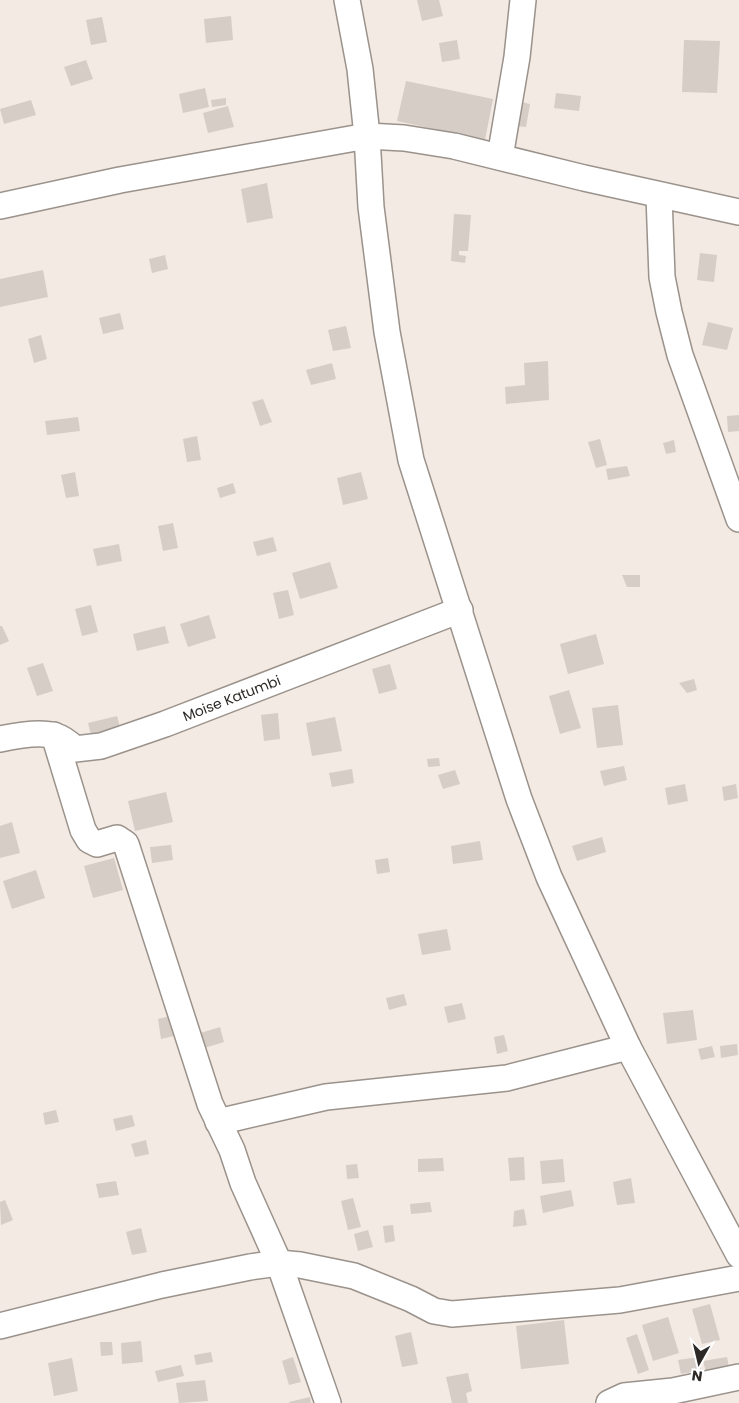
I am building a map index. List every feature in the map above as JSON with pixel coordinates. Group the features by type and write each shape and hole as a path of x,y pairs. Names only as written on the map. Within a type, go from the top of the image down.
{"street":[{"path":"347,0 360,69 367,136 371,207 379,275 398,394 411,460 519,799 549,877 628,1047 739,1255"},
{"path":"500,158 517,57 524,0"},
{"path":"0,206 120,180 367,136 404,138 454,146 659,196 739,212"},
{"path":"659,196 662,277 669,312 680,355 739,517"},
{"name":"Moise Katumbi","path":"54,735 66,740 75,748 101,746 165,724 460,610"},
{"path":"0,739 14,736 54,735 83,830 89,840 97,844 117,838 126,844 210,1104 232,1150 242,1184 279,1264 328,1403"},
{"path":"218,1122 326,1097 507,1078 628,1047"},
{"path":"0,1326 162,1285 250,1267 279,1264 308,1266 354,1276 411,1299 434,1311 452,1314 620,1300 739,1278"},
{"path":"609,1403 624,1396 637,1399 739,1377"}],"building":[{"path":"417,0 439,0 443,16 422,21"},
{"path":"231,16 233,40 206,43 204,19"},
{"path":"102,17 107,42 91,45 86,20"},
{"path":"457,40 460,59 442,62 439,43"},
{"path":"684,40 720,41 717,93 682,92"},
{"path":"86,60 93,79 71,86 64,67"},
{"path":"406,81 493,99 485,140 397,121"},
{"path":"205,88 209,107 183,113 179,94"},
{"path":"556,93 581,96 579,111 554,108"},
{"path":"226,98 226,105 212,107 211,100"},
{"path":"31,100 36,115 4,124 0,109"},
{"path":"521,102 530,104 526,127 516,126"},
{"path":"228,106 234,127 208,133 203,113"},
{"path":"267,183 273,218 247,223 241,189"},
{"path":"454,214 471,215 468,251 459,251 459,255 466,256 465,263 451,261"},
{"path":"700,253 717,255 714,282 697,280"},
{"path":"165,255 168,269 152,273 149,259"},
{"path":"43,270 48,297 0,307 0,279"},
{"path":"120,313 124,329 103,334 99,318"},
{"path":"708,322 733,328 727,350 702,345"},
{"path":"346,326 351,348 333,351 328,330"},
{"path":"41,335 47,359 34,363 28,339"},
{"path":"548,361 549,400 506,404 505,387 525,385 524,363"},
{"path":"332,363 336,379 311,385 306,370"},
{"path":"263,399 272,422 260,426 252,402"},
{"path":"739,415 739,431 728,432 727,416"},
{"path":"78,417 80,431 47,435 45,421"},
{"path":"197,436 201,460 187,462 183,439"},
{"path":"600,439 607,465 596,468 588,442"},
{"path":"674,440 676,452 666,454 663,443"},
{"path":"627,466 630,476 608,480 606,469"},
{"path":"75,472 79,496 66,498 61,475"},
{"path":"361,472 368,499 343,505 337,478"},
{"path":"233,483 236,493 220,498 217,488"},
{"path":"173,523 178,548 163,551 158,526"},
{"path":"273,537 277,551 257,556 253,542"},
{"path":"119,544 122,561 97,566 93,549"},
{"path":"330,562 338,588 300,599 292,573"},
{"path":"622,575 640,575 640,587 627,587"},
{"path":"288,590 294,615 279,619 273,593"},
{"path":"91,605 98,632 82,636 75,609"},
{"path":"209,615 216,638 188,647 180,624"},
{"path":"0,626 2,626 9,641 0,645"},
{"path":"165,626 169,643 137,651 133,634"},
{"path":"596,634 604,664 568,674 560,644"},
{"path":"43,663 53,691 37,696 27,668"},
{"path":"390,664 397,689 379,694 372,669"},
{"path":"694,679 697,690 687,693 679,683"},
{"path":"569,690 581,728 560,734 549,696"},
{"path":"618,705 623,745 597,748 592,708"},
{"path":"278,713 280,739 264,741 261,715"},
{"path":"117,716 121,731 92,739 88,723"},
{"path":"335,717 342,751 312,756 306,723"},
{"path":"439,758 440,766 428,767 427,759"},
{"path":"624,766 627,780 604,786 600,771"},
{"path":"352,769 354,783 332,787 329,773"},
{"path":"455,770 460,784 443,789 438,775"},
{"path":"685,784 688,801 668,805 665,788"},
{"path":"736,784 738,798 724,801 722,787"},
{"path":"166,792 173,822 135,831 128,801"},
{"path":"12,822 20,853 0,858 0,826"},
{"path":"602,837 606,852 577,861 572,846"},
{"path":"480,841 483,860 453,864 451,846"},
{"path":"171,845 173,860 152,863 150,847"},
{"path":"114,858 123,890 93,898 84,866"},
{"path":"388,858 390,872 377,874 375,860"},
{"path":"36,870 45,898 12,909 3,881"},
{"path":"447,929 451,950 422,955 418,934"},
{"path":"404,994 407,1005 389,1010 386,998"},
{"path":"462,1003 466,1019 448,1023 444,1007"},
{"path":"693,1010 697,1040 667,1044 663,1013"},
{"path":"170,1016 174,1036 161,1039 158,1019"},
{"path":"220,1027 224,1042 198,1050 194,1035"},
{"path":"504,1035 508,1051 497,1054 494,1037"},
{"path":"737,1044 738,1055 721,1058 720,1046"},
{"path":"712,1046 715,1057 701,1060 698,1049"},
{"path":"56,1110 59,1122 45,1125 43,1113"},
{"path":"132,1115 135,1126 116,1131 113,1119"},
{"path":"146,1140 149,1154 135,1157 131,1144"},
{"path":"524,1157 525,1180 510,1181 508,1158"},
{"path":"443,1158 444,1171 418,1172 418,1159"},
{"path":"563,1159 565,1182 542,1184 540,1161"},
{"path":"357,1164 359,1178 347,1179 346,1165"},
{"path":"631,1178 635,1203 617,1205 613,1182"},
{"path":"116,1181 119,1195 99,1198 96,1184"},
{"path":"571,1190 574,1206 543,1213 540,1196"},
{"path":"353,1198 361,1227 348,1230 341,1201"},
{"path":"5,1200 13,1220 1,1225 0,1202"},
{"path":"430,1202 432,1212 411,1214 410,1204"},
{"path":"524,1209 527,1225 513,1227 514,1211"},
{"path":"393,1225 395,1241 385,1243 383,1226"},
{"path":"141,1228 147,1252 132,1255 126,1232"},
{"path":"368,1230 373,1247 358,1251 354,1234"},
{"path":"710,1304 720,1340 702,1344 692,1309"},
{"path":"668,1317 679,1353 653,1361 642,1325"},
{"path":"564,1320 569,1364 521,1369 516,1326"},
{"path":"411,1332 418,1364 402,1367 395,1336"},
{"path":"637,1334 649,1370 638,1374 626,1338"},
{"path":"141,1341 143,1362 122,1364 121,1343"},
{"path":"100,1342 112,1342 113,1355 101,1356"},
{"path":"211,1352 213,1362 196,1365 194,1355"},
{"path":"293,1357 301,1382 289,1385 282,1361"},
{"path":"699,1357 701,1370 681,1374 678,1360"},
{"path":"727,1357 729,1367 706,1372 703,1361"},
{"path":"72,1358 78,1391 54,1396 48,1363"},
{"path":"181,1365 184,1376 158,1382 155,1371"},
{"path":"468,1373 472,1391 466,1393 468,1403 452,1403 446,1377"},
{"path":"205,1380 208,1401 179,1403 176,1383"},
{"path":"310,1397 311,1403 289,1403 289,1402"}]}
